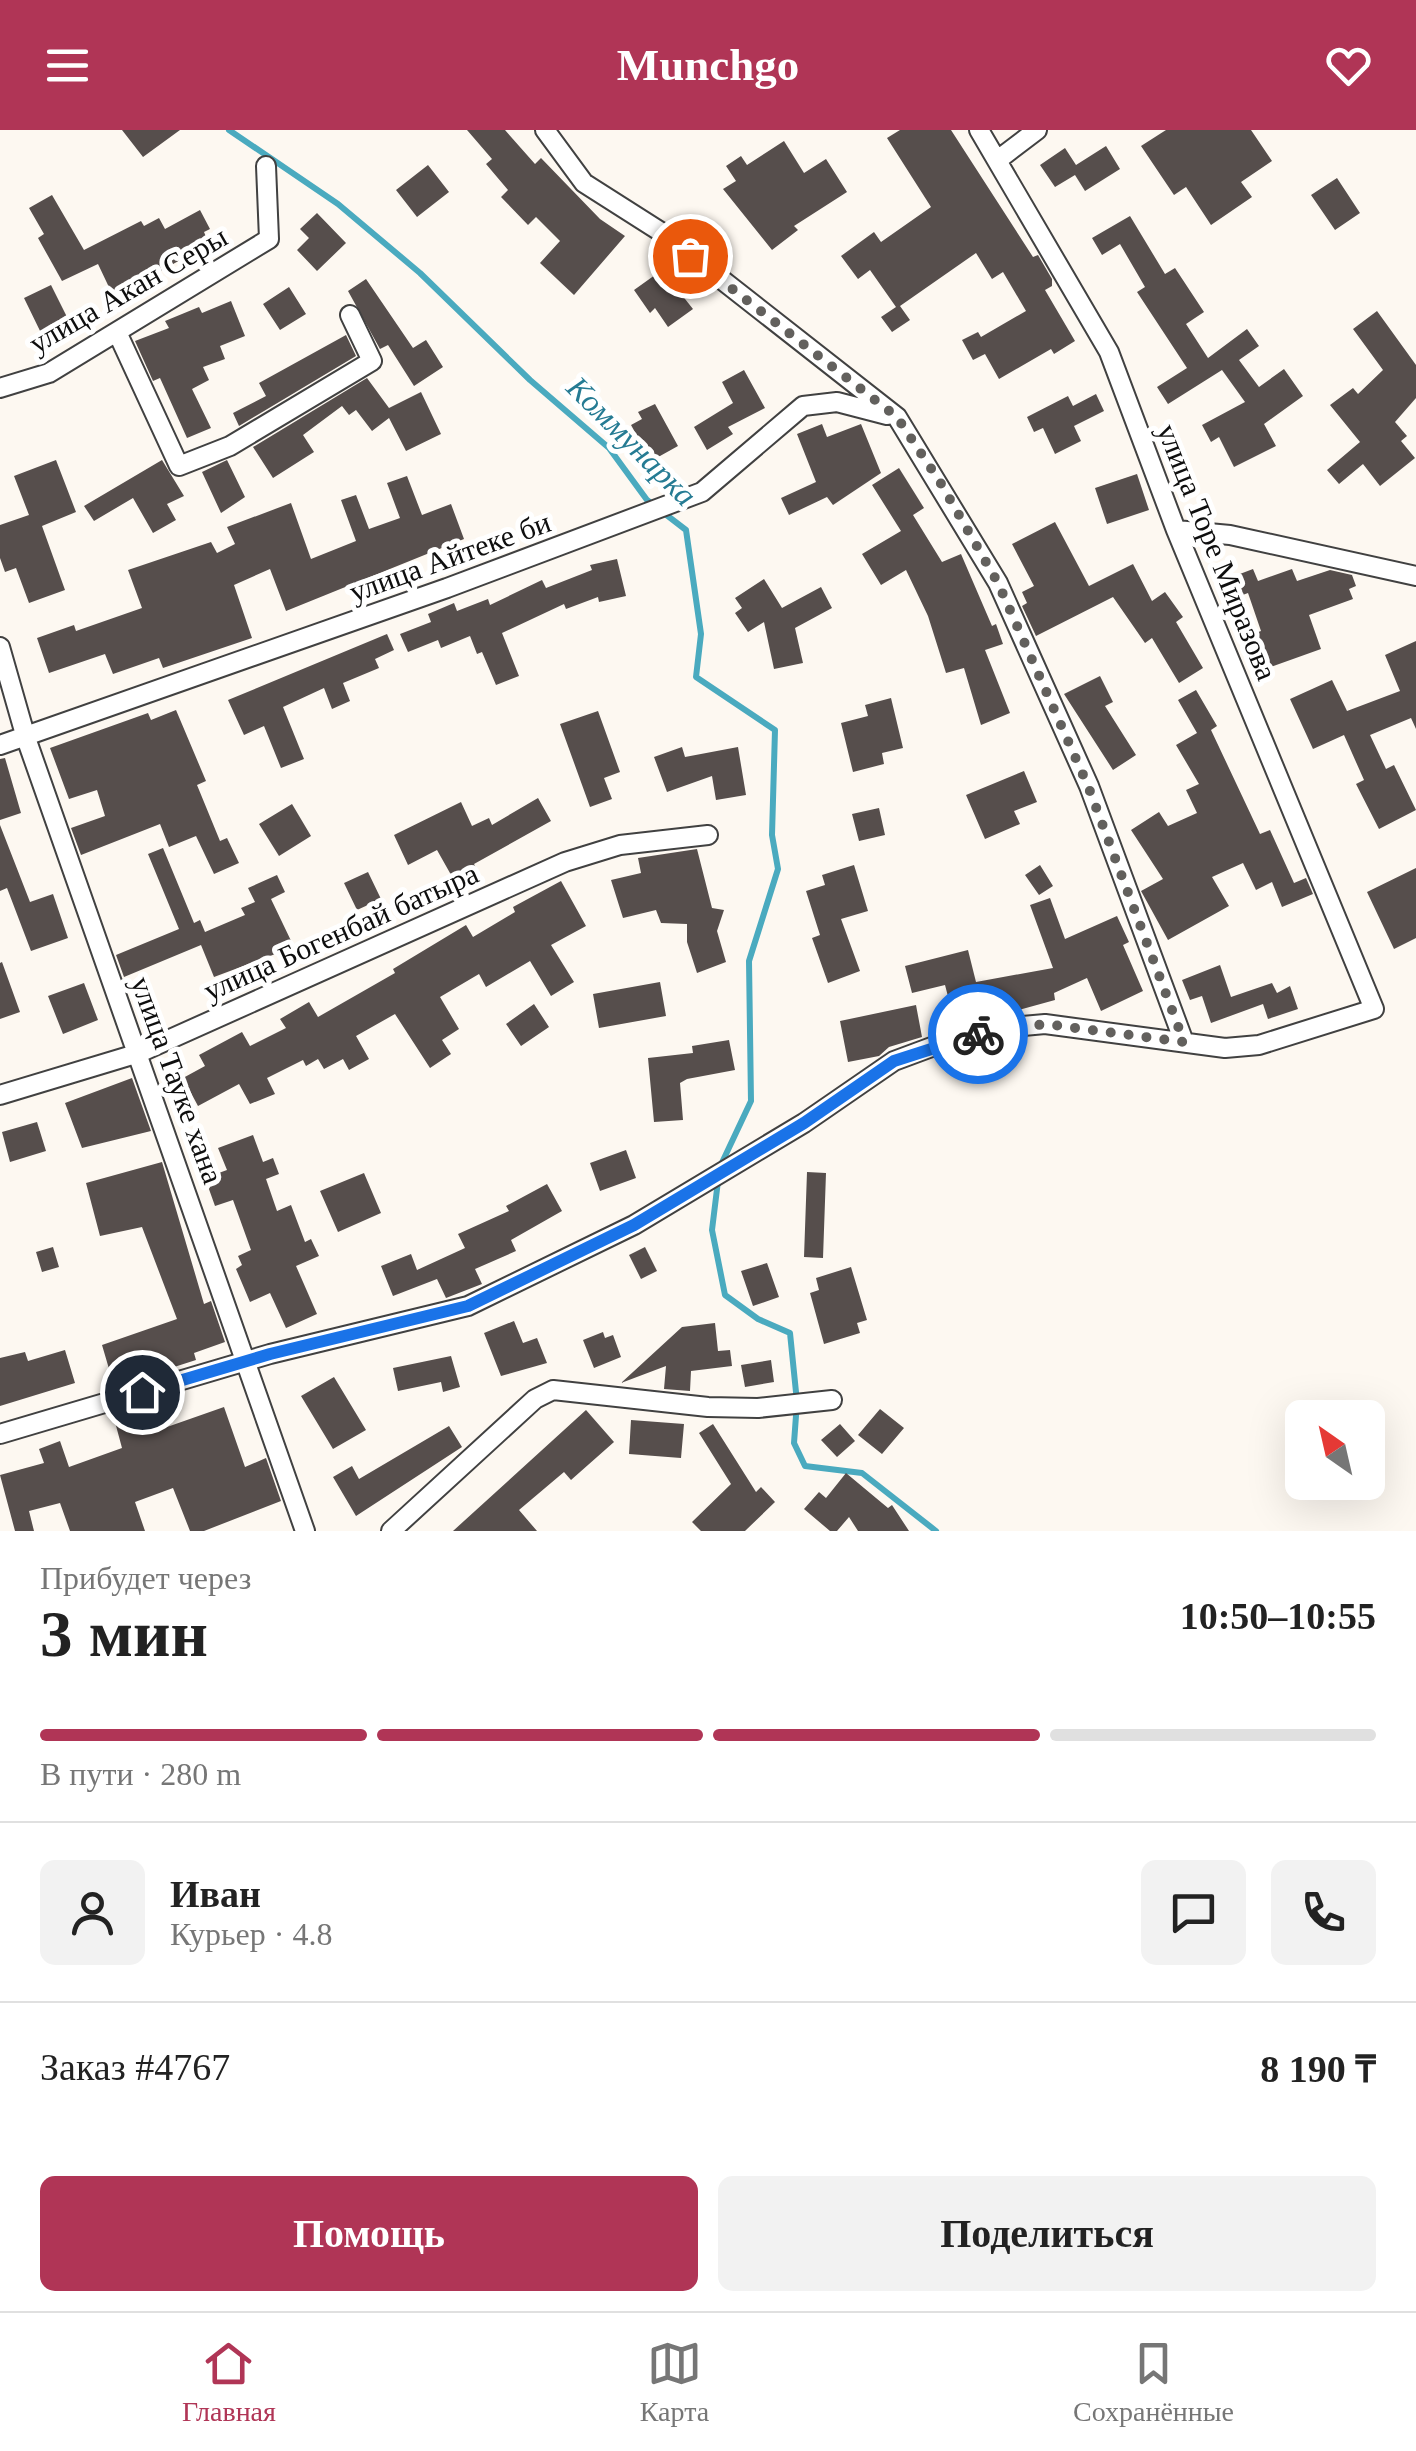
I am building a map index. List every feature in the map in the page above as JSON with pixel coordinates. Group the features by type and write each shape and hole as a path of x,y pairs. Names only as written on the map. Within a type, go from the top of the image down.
{"street":[{"path":"0,1434 248,1361 468,1306 634,1225 804,1123 894,1061 1001,1028 1045,1024 1184,1042 1088,786 998,583 897,417 661,232 584,183 546,130"},
{"name":"улица Торе Миразова","path":"979,130 1109,352 1176,530 1374,1009 1259,1046 1184,1042"},
{"path":"999,160 1037,130"},
{"name":"улица Акан Серы","path":"0,388 49,373 270,239 266,166"},
{"path":"117,332 179,466 230,446 372,361 350,315"},
{"name":"улица Айтеке би","path":"0,746 702,492 803,406 837,402 897,417"},
{"path":"1176,530 1230,535 1416,576"},
{"name":"улица Тауке хана","path":"0,646 26,738 305,1531"},
{"name":"улица Богенбай батыра","path":"0,1095 139,1053 565,862 620,845 708,834"},
{"path":"391,1531 535,1399 552,1390 708,1407 832,1400"}],"building":[{"path":"122,130 180,130 143,157"},
{"path":"467,130 505,130 535,164 541,158 600,219 625,236 574,295 540,263 560,241 536,217 528,225 501,197 508,190 486,164 492,159"},
{"path":"900,130 951,130 1033,257 1038,255 1052,279 1052,286 1045,290 1075,341 1054,354 1051,349 999,379 985,354 973,360 962,340 978,332 981,337 1026,311 1003,272 992,279 976,253 900,306 910,320 892,332 881,317 896,307 870,270 858,279 841,256 874,232 881,242 931,207 887,138"},
{"path":"1166,130 1251,130 1272,161 1241,182 1252,197 1211,225 1186,187 1174,195 1141,146"},
{"path":"784,141 804,173 826,159 847,192 794,226 798,230 772,250 723,189 736,181 726,166 741,156 747,165"},
{"path":"1106,146 1120,169 1085,191 1075,175 1055,187 1040,165 1065,148 1076,165"},
{"path":"428,165 449,192 417,217 396,190"},
{"path":"1337,178 1360,213 1335,230 1311,195"},
{"path":"52,195 84,250 141,221 144,226 159,218 165,229 200,210 210,229 204,232 209,244 139,283 142,289 116,302 98,264 62,281 38,238 44,234 29,208"},
{"path":"317,213 346,243 317,271 297,250 309,238 300,229"},
{"path":"1130,216 1165,274 1175,268 1204,312 1186,324 1208,358 1247,329 1259,346 1239,360 1259,387 1284,369 1303,396 1264,424 1276,446 1234,467 1219,437 1211,442 1202,425 1245,402 1222,370 1168,404 1157,387 1187,368 1137,292 1145,287 1120,244 1102,255 1092,238"},
{"path":"662,270 693,309 668,327 655,308 650,313 634,290"},
{"path":"366,279 413,348 426,340 443,367 414,386 388,345 380,349 348,291"},
{"path":"51,285 69,321 42,335 24,298"},
{"path":"289,287 306,314 280,330 263,304"},
{"path":"231,301 245,336 220,346 225,359 203,367 209,380 192,389 211,428 187,438 160,378 153,381 135,341 169,328 165,321 199,307 202,313"},
{"path":"1377,311 1416,365 1416,398 1395,422 1407,436 1401,441 1415,458 1380,486 1363,464 1339,484 1327,470 1360,442 1330,405 1353,388 1358,394 1383,370 1353,329"},
{"path":"346,335 356,356 239,426 233,413 266,396 259,383"},
{"path":"744,370 765,408 728,427 733,434 707,450 694,427 733,403 722,382"},
{"path":"367,378 389,408 421,392 441,434 406,451 389,418 372,431 356,410 349,415 342,406 303,435 314,452 273,478 253,447"},
{"path":"1096,394 1104,411 1074,426 1081,441 1055,454 1043,428 1034,432 1027,417 1068,396 1073,406"},
{"path":"655,404 678,446 651,461 631,425 642,419 638,412"},
{"path":"822,424 827,437 861,424 881,473 833,505 827,497 789,515 781,498 816,482 797,434"},
{"path":"56,460 76,512 42,526 65,590 29,603 16,568 5,572 0,558 0,525 29,515 14,476"},
{"path":"162,460 184,496 167,504 176,520 153,533 133,498 94,521 84,506"},
{"path":"227,460 245,497 221,513 202,472"},
{"path":"899,468 924,508 913,515 942,562 961,554 1003,644 985,650 1010,713 981,725 964,668 946,673 928,616 906,570 881,585 862,554 901,531 872,485"},
{"path":"1137,474 1149,510 1107,524 1095,488"},
{"path":"407,476 422,515 451,504 464,539 286,611 270,569 234,585 252,638 163,668 159,658 113,674 105,654 49,673 37,638 74,625 76,631 142,608 128,570 211,542 217,553 235,544 227,527 291,503 311,559 356,541 341,500 356,495 369,529 400,518 387,483"},
{"path":"1055,522 1089,586 1133,564 1152,601 1165,592 1183,617 1176,622 1203,668 1179,683 1152,638 1145,643 1113,597 1036,636 1022,606 1027,603 1022,592 1034,586 1012,544"},
{"path":"617,559 626,596 599,602 598,597 566,609 564,604 502,633 519,676 496,685 482,652 477,654 470,636 441,648 438,640 408,652 400,634 431,622 428,614 454,603 457,611 488,599 490,605 542,580 546,588 592,570 590,565"},
{"path":"1253,569 1258,581 1292,569 1297,581 1330,570 1352,575 1356,586 1349,589 1353,599 1309,615 1321,649 1254,673 1242,638 1261,631 1248,593 1232,599 1224,580"},
{"path":"764,579 782,608 821,587 832,608 795,628 803,663 774,669 764,622 748,632 735,613 742,608 735,598"},
{"path":"387,634 394,650 375,659 379,668 343,683 350,701 332,709 324,688 283,707 304,759 281,768 264,726 244,735 228,700"},
{"path":"1416,641 1416,729 1411,718 1370,735 1386,769 1394,765 1416,810 1379,829 1356,784 1364,780 1344,735 1313,749 1290,699 1332,680 1347,711 1400,691 1385,655"},
{"path":"1100,676 1113,702 1105,706 1136,755 1113,770 1064,694"},
{"path":"1196,690 1217,726 1211,730 1260,834 1270,830 1294,883 1306,878 1313,894 1282,907 1272,882 1256,890 1243,863 1212,877 1229,906 1168,940 1141,891 1163,879 1131,830 1159,812 1168,826 1197,813 1186,790 1199,784 1176,745 1197,733 1178,700"},
{"path":"891,698 903,748 882,753 884,764 853,772 841,723 868,716 865,705"},
{"path":"176,710 206,781 197,785 220,841 227,838 239,863 214,874 196,836 169,847 160,824 81,855 71,828 105,816 97,790 69,799 50,748 148,713 151,720"},
{"path":"598,711 620,772 604,778 612,799 590,807 560,724"},
{"path":"682,747 685,757 738,747 746,795 716,800 712,776 667,792 654,757"},
{"path":"5,758 21,813 0,820 0,759"},
{"path":"1024,771 1037,802 1014,811 1020,824 985,839 966,795"},
{"path":"538,798 551,821 474,864 481,877 459,889 437,850 408,865 394,835 461,802 472,826 489,818 492,825"},
{"path":"292,804 311,836 279,856 259,824"},
{"path":"879,808 885,835 859,841 852,814"},
{"path":"0,825 30,902 53,894 68,938 31,951 7,888 0,891"},
{"path":"163,848 194,923 200,920 205,932 245,915 241,908 255,902 248,888 277,875 285,892 271,899 294,947 214,977 201,945 124,977 116,955 179,929 148,854"},
{"path":"697,849 712,908 724,910 717,931 726,962 697,973 687,942 687,924 661,923 656,910 623,918 611,880 641,873 638,858"},
{"path":"854,865 868,911 841,919 860,971 828,983 812,938 820,935 806,891 825,885 822,875"},
{"path":"1040,865 1053,886 1039,895 1025,875"},
{"path":"1416,868 1416,938 1394,949 1367,892"},
{"path":"368,872 381,899 357,910 344,883"},
{"path":"561,881 586,926 551,945 574,982 551,996 530,961 486,987 479,974 440,997 459,1029 442,1040 451,1054 430,1068 395,1014 356,1036 369,1059 349,1070 343,1059 324,1069 318,1059 306,1066 303,1060 267,1078 275,1094 250,1104 239,1084 198,1106 183,1078 205,1066 199,1055 242,1032 250,1046 286,1028 280,1019 309,1002 318,1017 395,973 393,969 466,925 473,937 515,912 513,907"},
{"path":"1050,898 1065,939 1117,916 1129,942 1123,945 1143,991 1101,1011 1087,978 1054,993 1055,1000 956,1027 945,985 912,993 905,966 968,950 976,982 1053,968 1030,905"},
{"path":"0,963 20,1012 0,1019"},
{"path":"1220,965 1231,997 1272,983 1277,993 1290,986 1298,1009 1268,1019 1263,1004 1211,1023 1202,996 1190,1000 1182,980"},
{"path":"660,982 666,1016 599,1028 593,994"},
{"path":"84,983 98,1020 63,1034 48,996"},
{"path":"534,1004 549,1027 521,1046 506,1024"},
{"path":"916,1005 922,1037 889,1047 879,1056 848,1062 840,1021"},
{"path":"729,1040 735,1070 680,1083 683,1120 654,1122 648,1058 693,1053 692,1046"},
{"path":"132,1078 151,1131 82,1148 65,1103"},
{"path":"37,1122 46,1151 10,1162 2,1132"},
{"path":"253,1135 263,1162 273,1158 279,1174 266,1179 277,1211 291,1205 305,1242 311,1239 319,1256 296,1266 317,1314 286,1328 270,1293 250,1302 236,1269 242,1265 238,1256 251,1250 233,1200 215,1206 205,1178 227,1170 218,1148"},
{"path":"626,1150 636,1178 600,1191 590,1163"},
{"path":"162,1162 204,1304 211,1301 225,1342 194,1353 196,1360 171,1368 169,1361 112,1379 102,1345 177,1319 142,1227 100,1236 86,1183"},
{"path":"807,1172 826,1173 823,1258 804,1257"},
{"path":"364,1173 381,1213 338,1232 320,1191"},
{"path":"547,1184 562,1211 511,1240 516,1251 475,1269 482,1284 446,1298 437,1279 393,1296 381,1266 411,1254 417,1270 465,1248 458,1234 509,1211 506,1206"},
{"path":"53,1247 59,1267 42,1272 36,1252"},
{"path":"645,1247 657,1271 641,1279 629,1255"},
{"path":"767,1263 779,1297 753,1306 741,1271"},
{"path":"851,1267 867,1320 857,1323 860,1333 824,1344 810,1293 819,1290 816,1278"},
{"path":"514,1321 523,1343 537,1338 547,1363 501,1376 484,1333"},
{"path":"715,1323 718,1351 730,1350 732,1366 691,1371 690,1391 664,1389 666,1366 621,1383 682,1327"},
{"path":"603,1332 605,1338 613,1335 621,1357 594,1368 583,1340"},
{"path":"65,1350 75,1383 0,1406 0,1358 25,1352 28,1361"},
{"path":"451,1356 460,1387 443,1392 441,1382 398,1391 393,1368"},
{"path":"771,1360 774,1382 745,1387 741,1365"},
{"path":"334,1377 366,1430 333,1449 301,1396"},
{"path":"224,1407 245,1467 266,1458 281,1501 204,1531 190,1531 173,1488 135,1502 145,1531 70,1531 60,1503 29,1511 34,1531 15,1531 0,1475 44,1463 39,1449 60,1441 69,1467 122,1448 115,1422 162,1409 167,1427"},
{"path":"880,1409 904,1428 882,1454 858,1435"},
{"path":"586,1410 614,1442 571,1480 564,1472 519,1510 537,1531 453,1531"},
{"path":"631,1420 684,1424 681,1458 629,1454"},
{"path":"713,1424 756,1492 761,1487 775,1502 745,1531 701,1531 692,1522 731,1484 699,1433"},
{"path":"840,1424 855,1441 837,1457 821,1440"},
{"path":"449,1426 462,1447 356,1516 333,1477 352,1466 359,1479"},
{"path":"846,1473 888,1508 892,1505 909,1531 858,1531 849,1517 837,1531 830,1531 804,1509 819,1492 826,1498"}],"waterway":[{"name":"Коммунарка","path":"229,130 338,204 420,273 530,380 609,448 647,500 686,530 701,634 696,677 775,730 772,835 778,869 749,961 751,1101 719,1169"},
{"name":"Коммунарка","path":"718,1181 712,1230 725,1295 758,1319 790,1333 797,1402 794,1443 805,1466 862,1473 936,1531"}],"way so far":[{"path":"690,256 897,417 940,482 998,583 1088,786 1184,1042 1045,1024 978,1034"}],"route":[{"path":"142,1392 270,1354 468,1306 634,1225 804,1123 894,1061 937,1044 978,1034"}]}
